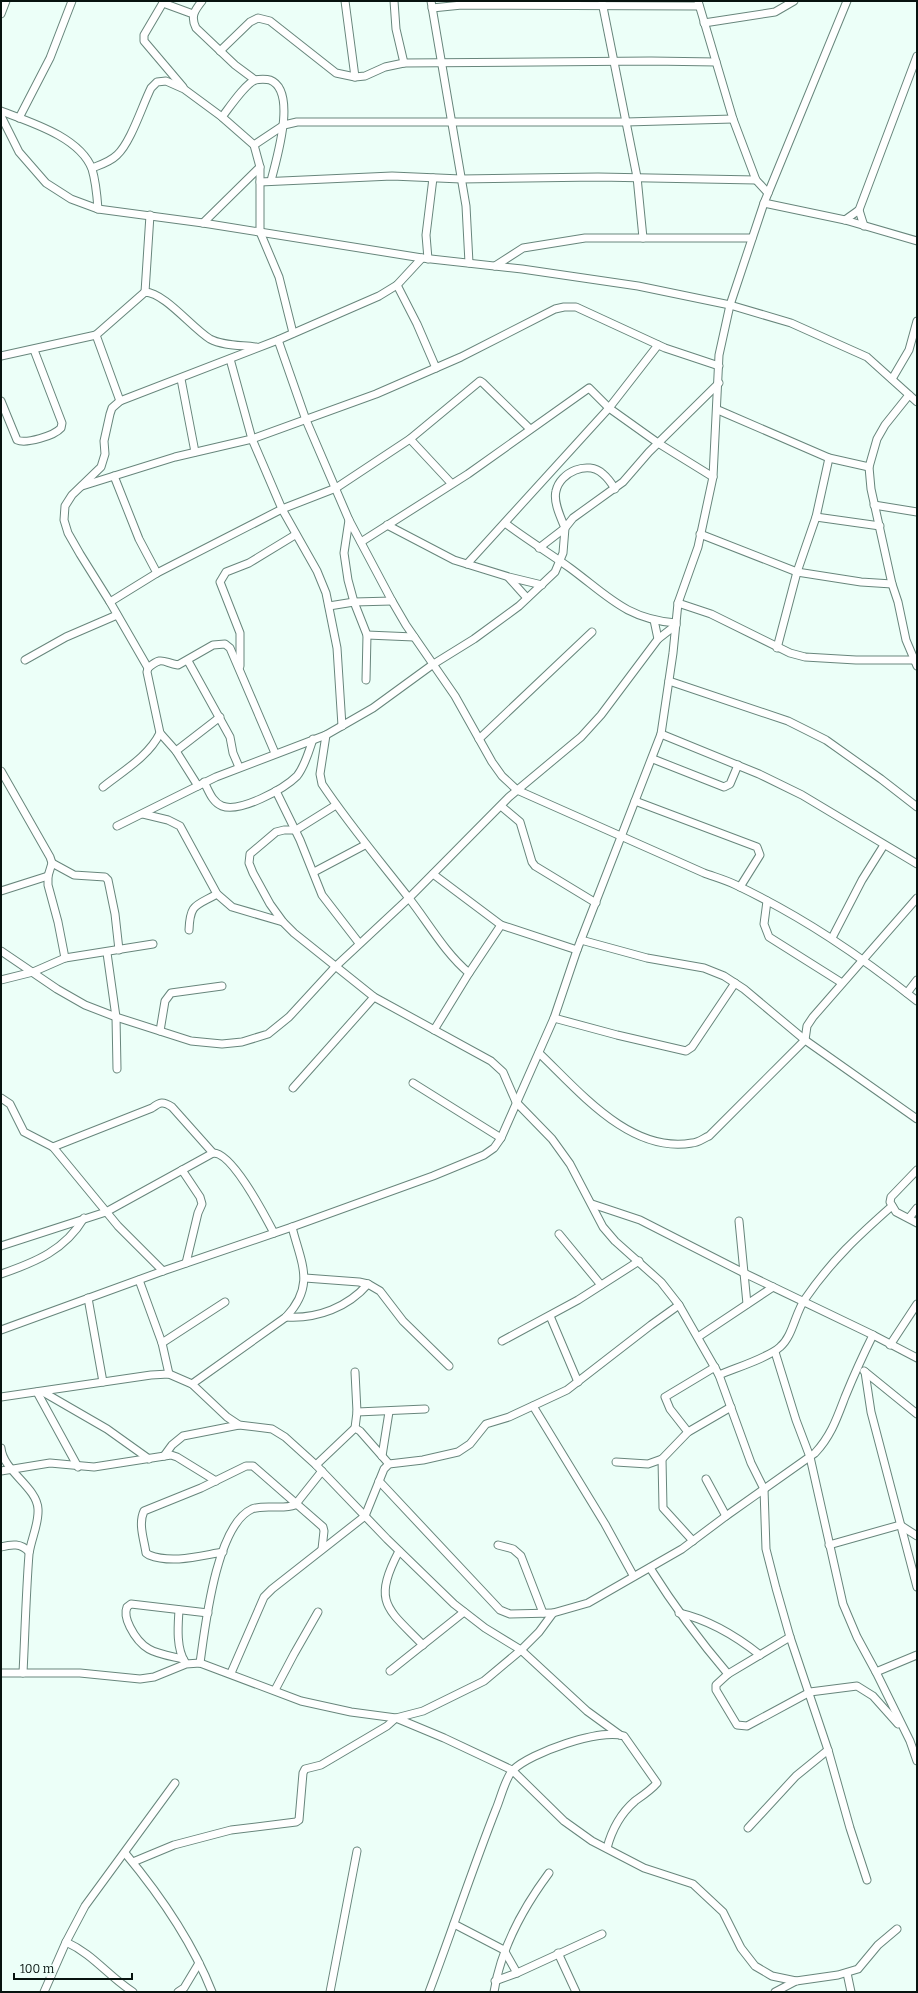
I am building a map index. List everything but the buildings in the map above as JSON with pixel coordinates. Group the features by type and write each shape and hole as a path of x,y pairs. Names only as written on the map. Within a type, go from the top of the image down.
{"street":[{"path":"1,14 6,1"},
{"path":"19,118 50,58 72,1"},
{"path":"202,1 193,14 193,22 196,28 220,52 255,80"},
{"path":"345,1 355,77"},
{"path":"394,1 396,29 404,63"},
{"path":"704,23 775,12 794,1"},
{"path":"1,1330 433,1176 484,1155 494,1148 501,1138 554,1018 577,950 622,837 635,800 653,759 661,734 678,603 698,547 713,478 718,410 719,355 730,305 764,203 847,1"},
{"path":"184,89 144,41 144,35 164,2 193,14"},
{"path":"602,3 637,177 643,238"},
{"path":"469,263 466,206 432,4 698,4 733,119 756,180 768,193"},
{"path":"220,52 250,22 258,18 270,21 336,73 355,77 364,76 385,67 404,63 614,61 716,62"},
{"path":"845,220 859,210 917,56"},
{"path":"222,117 248,86 255,80 267,79 276,83 281,88 284,125 271,181"},
{"path":"92,168 117,155 128,140 151,88 157,82 166,81 184,89 222,117 254,145 260,168 260,232 279,276 293,333"},
{"path":"1,111 48,129 66,140 81,153 92,168 96,186 98,209"},
{"path":"1,117 19,152 46,183 71,199 98,209 203,223 425,259 496,266 638,286 730,305 791,323 828,338 867,357 917,402"},
{"path":"254,145 284,125 297,122 626,122 733,119"},
{"path":"203,223 260,168"},
{"path":"260,182 392,176 461,179 637,177 756,180"},
{"path":"313,740 297,775 276,791 239,807 229,808 221,806 213,799 176,751 160,733 148,668 68,533 64,520 64,506 72,494 101,467 105,454 104,441 110,414 112,408 120,401 181,379 278,340 379,296 397,285 425,259 426,235 433,178"},
{"path":"764,203 845,220 917,241"},
{"path":"859,210 864,226"},
{"path":"1,356 34,350 96,335 146,292 150,215"},
{"path":"496,266 523,248 534,245 585,238 752,238"},
{"path":"397,285 417,324 436,368"},
{"path":"146,292 154,293 164,298 192,326 211,339 218,342 259,347"},
{"path":"82,486 195,452 252,439 306,420 376,394 461,358 555,309 564,307 576,307 658,345 719,366"},
{"path":"892,379 909,350 917,320"},
{"path":"96,335 120,401"},
{"path":"278,340 306,420 349,520 392,601 432,665 455,696 502,776 517,790 622,837 740,887 768,901 832,938 863,959 917,1001"},
{"path":"467,564 609,408 658,345"},
{"path":"1,401 17,440 22,442 53,434 61,428 62,423 34,350"},
{"path":"230,359 252,439 295,536 317,571 329,606 337,648 342,726"},
{"path":"181,379 195,452"},
{"path":"110,602 157,573 282,509 336,488 410,439 480,381 530,429"},
{"path":"539,548 565,528 573,518 585,508 615,489 623,482 648,452 658,444 719,383"},
{"path":"361,542 468,474 586,388 591,389 609,408 658,444 713,478"},
{"path":"678,603 711,614 790,654 805,657 916,662 906,640 898,602 892,584 874,505 869,468 877,439 885,425 909,395"},
{"path":"718,410 829,458 869,468"},
{"path":"410,439 451,484"},
{"path":"777,648 797,572 816,517 829,458"},
{"path":"117,826 201,784 239,767 326,735 373,708 432,665 474,639 527,598 555,572 561,562 565,528 555,492 559,484 570,472 582,468 603,473 615,489"},
{"path":"114,476 137,534 157,573"},
{"path":"874,505 917,512"},
{"path":"816,517 880,526"},
{"path":"349,520 344,553 348,580 354,602 364,630 367,634 366,680"},
{"path":"505,523 561,562 606,598 636,616 676,624"},
{"path":"387,525 426,546 467,564 542,585"},
{"path":"700,534 797,572 861,582 892,584"},
{"path":"240,668 240,633 220,582 222,577 226,572 249,563 295,536"},
{"path":"509,577 527,598"},
{"path":"329,606 354,602 392,601"},
{"path":"25,660 66,637 117,614"},
{"path":"654,620 658,639"},
{"path":"1,951 85,1006 191,1041 222,1044 242,1042 268,1034 289,1017 359,943 409,898 517,790 586,731 601,715 658,639 676,624"},
{"path":"479,739 592,632"},
{"path":"367,634 414,637"},
{"path":"148,668 162,659 178,665 188,661 213,645 225,644 230,648 240,668 276,753"},
{"path":"188,661 230,737 233,753 239,767"},
{"path":"669,681 788,721 826,740 881,779 917,807"},
{"path":"176,751 220,717"},
{"path":"103,787 142,756 157,740 160,733"},
{"path":"661,734 738,765 802,795 917,864"},
{"path":"326,735 320,774 322,784 365,845 409,898 459,965 469,973"},
{"path":"653,759 724,787 730,784 738,765"},
{"path":"1,771 52,863 74,875 105,877 108,880 115,914 119,950"},
{"path":"276,791 296,830 322,894 359,943"},
{"path":"635,800 757,847 760,855 740,887"},
{"path":"336,805 296,830 276,832 250,854 248,858 253,873 270,904 283,922 335,967 374,997 491,1061 503,1072 516,1102 552,1139 570,1164 592,1204 595,1213 607,1232 615,1241 662,1282 679,1305 719,1375 751,1462 764,1489 766,1549 790,1637 810,1692 867,1880"},
{"path":"501,806 520,822 532,862 535,866 596,903"},
{"path":"143,814 168,820 180,826 217,894 232,907 283,922"},
{"path":"314,872 365,845"},
{"path":"832,938 852,898 884,845"},
{"path":"52,863 48,876 48,885 58,922 65,958"},
{"path":"433,874 501,925 577,950"},
{"path":"1,891 48,876"},
{"path":"189,930 190,913 192,909 217,894"},
{"path":"539,1053 609,1120 659,1143 693,1143 709,1136 805,1040 807,1026 842,983 917,898"},
{"path":"768,901 764,924 769,936 842,983"},
{"path":"434,1030 501,925"},
{"path":"581,940 647,958 704,968 724,976 744,988 805,1040 917,1119"},
{"path":"1,980 32,972 65,958 107,953 153,944"},
{"path":"107,953 116,1017 117,1069"},
{"path":"907,993 917,980"},
{"path":"554,1018 617,1035 686,1051 692,1047 735,983"},
{"path":"160,1031 165,1001 171,993 222,986"},
{"path":"293,1088 374,997"},
{"path":"413,1083 501,1138"},
{"path":"1,1098 10,1104 24,1132 53,1147 106,1212 163,1271"},
{"path":"53,1147 152,1108 160,1102 165,1102 172,1107 192,1128 213,1153 221,1155 237,1173 252,1193 274,1232"},
{"path":"1,1246 106,1212 213,1153"},
{"path":"182,1170 200,1197 202,1204 198,1213 186,1263"},
{"path":"917,1170 890,1197 890,1202 896,1212 917,1223"},
{"path":"592,1204 640,1220 744,1273 874,1335 890,1345 917,1358"},
{"path":"719,1375 775,1352 784,1344 803,1301 837,1257 850,1243 892,1206"},
{"path":"909,1218 917,1208"},
{"path":"1,1274 21,1267 67,1242 76,1232 84,1218"},
{"path":"739,1221 747,1304"},
{"path":"192,1384 286,1317 296,1306 303,1293 305,1278 292,1227"},
{"path":"559,1234 601,1285"},
{"path":"502,1341 550,1316 638,1261"},
{"path":"305,1278 345,1280 368,1284 380,1291 403,1321 449,1366"},
{"path":"139,1280 162,1343 169,1374"},
{"path":"286,1317 302,1318 336,1308 353,1299 368,1284"},
{"path":"698,1337 773,1287"},
{"path":"88,1298 103,1382"},
{"path":"162,1343 225,1302"},
{"path":"890,1345 917,1304"},
{"path":"231,1673 264,1597 272,1588 365,1516 384,1469 389,1464 423,1460 458,1452 470,1444 486,1424 509,1417 558,1395 578,1382 679,1305"},
{"path":"550,1316 578,1382"},
{"path":"379,1481 500,1610 510,1614 553,1613 588,1603 633,1576 650,1568 693,1541 810,1457 821,1446 832,1431 858,1366 874,1335"},
{"path":"775,1352 796,1420 810,1457 843,1604 857,1637 910,1741 917,1760"},
{"path":"858,1366 917,1414"},
{"path":"688,1432 670,1409 665,1397 715,1368"},
{"path":"316,1465 355,1428 357,1412 355,1372"},
{"path":"865,1372 871,1412 917,1587"},
{"path":"1,1397 151,1375 169,1374 192,1384 227,1417 239,1425"},
{"path":"40,1392 107,1429 149,1459"},
{"path":"40,1392 78,1467"},
{"path":"533,1406 605,1524 633,1576"},
{"path":"616,1462 648,1464 662,1459 688,1432 730,1407"},
{"path":"357,1412 389,1412 424,1409"},
{"path":"382,1456 389,1412"},
{"path":"164,1456 172,1445 183,1436 239,1425 272,1429 285,1437 316,1465 399,1551 464,1612 521,1650 587,1711 627,1740 657,1783 633,1803 619,1819 612,1830 607,1848"},
{"path":"355,1428 360,1431 389,1464"},
{"path":"1,1448 2,1454 12,1470 34,1497 39,1510 29,1552 23,1673"},
{"path":"1,1471 50,1464 94,1467 164,1456 177,1457 216,1481"},
{"path":"662,1459 663,1508 693,1541"},
{"path":"223,1552 200,1557 174,1559 152,1556 146,1553 141,1522 144,1511 216,1481 246,1466 253,1466 295,1505 322,1527 324,1531 322,1549"},
{"path":"200,1663 211,1593 223,1552 236,1524 252,1509 289,1507 295,1505 322,1471"},
{"path":"706,1479 726,1516"},
{"path":"829,1546 900,1524"},
{"path":"900,1524 917,1536"},
{"path":"1,1547 12,1544 24,1546 29,1552"},
{"path":"498,1545 513,1549 521,1556 543,1613"},
{"path":"399,1551 386,1580 386,1602 390,1612 423,1645"},
{"path":"650,1568 697,1639 728,1674"},
{"path":"208,1612 131,1604 125,1611 127,1623 133,1634 144,1647 185,1662 200,1663 231,1673 301,1701 351,1712 396,1718 444,1738 512,1770 564,1821 592,1841 644,1868 693,1884 723,1912 741,1948 755,1966 772,1976 796,1981 847,1973 861,1967 878,1945 896,1929"},
{"path":"179,1610 178,1627 185,1662"},
{"path":"275,1690 318,1612"},
{"path":"390,1671 464,1612"},
{"path":"133,1862 174,1845 231,1830 296,1822 299,1820 303,1773 305,1769 321,1764 387,1726 396,1718 423,1711 484,1681 521,1650 539,1632 553,1613"},
{"path":"679,1613 712,1623 731,1636 741,1640 760,1655"},
{"path":"790,1637 728,1674 719,1681 716,1690 737,1725 747,1726 810,1692 857,1686 873,1696 906,1733"},
{"path":"876,1672 917,1655"},
{"path":"1,1673 80,1673 140,1679 154,1677 185,1662"},
{"path":"429,1992 476,1860 512,1770 542,1752 573,1741 620,1735"},
{"path":"910,1741 917,1738"},
{"path":"748,1828 796,1776 828,1750"},
{"path":"44,1992 66,1942 85,1906 175,1784"},
{"path":"330,1992 358,1851"},
{"path":"125,1853 162,1899 188,1941 212,1992"},
{"path":"494,1992 504,1950 518,1919 549,1872"},
{"path":"454,1924 504,1950 517,1973"},
{"path":"496,1981 602,1934"},
{"path":"66,1942 82,1949 122,1985 133,1992"},
{"path":"558,1953 576,1992"},
{"path":"178,1992 184,1988 199,1963"},
{"path":"847,1973 851,1992"},
{"path":"775,1992 785,1990 796,1981"}]}
